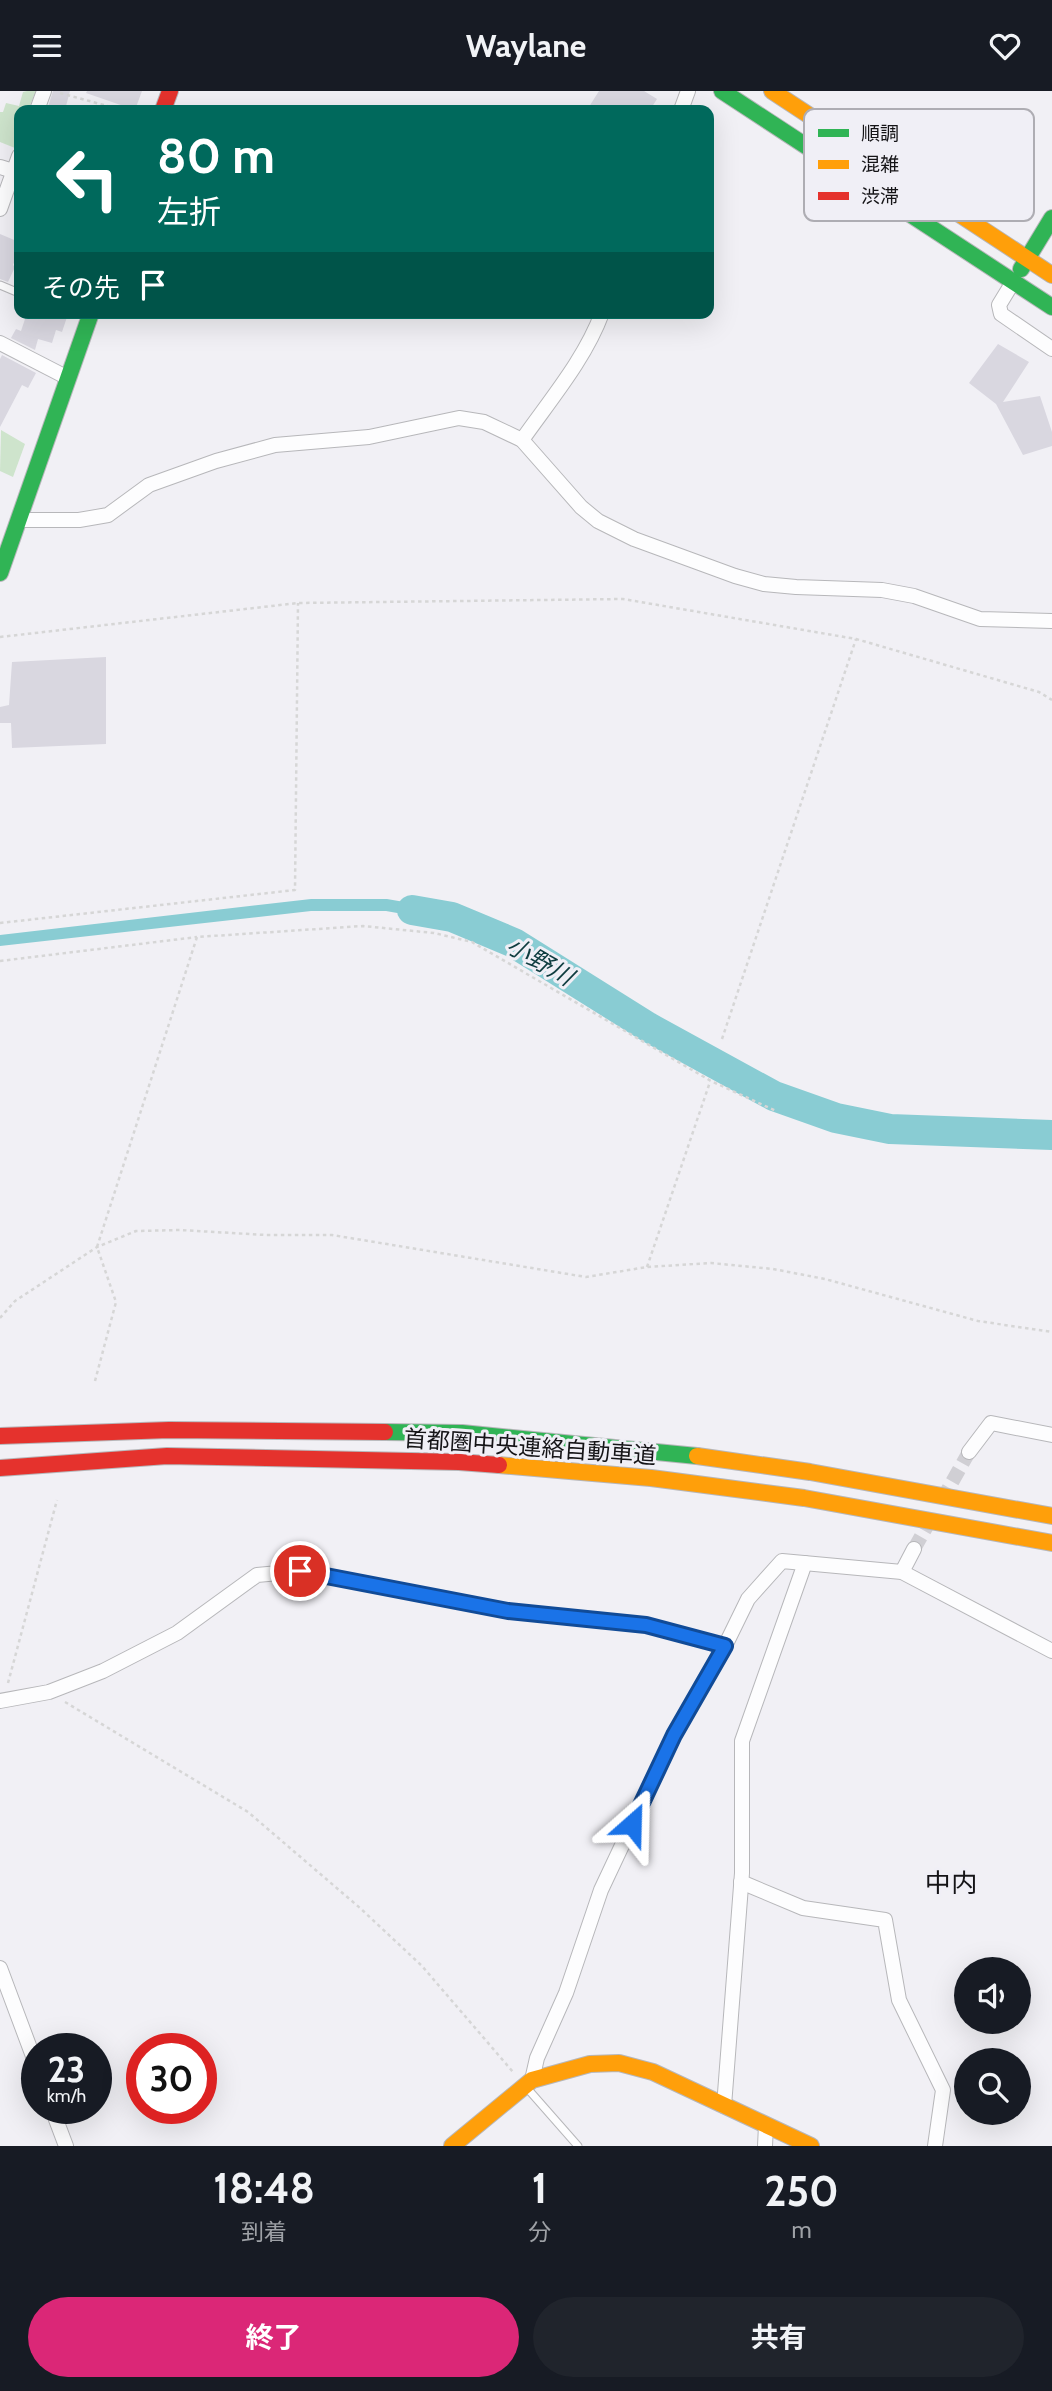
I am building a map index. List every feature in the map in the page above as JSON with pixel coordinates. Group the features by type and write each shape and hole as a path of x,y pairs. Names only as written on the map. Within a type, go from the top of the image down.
{"main road":[{"path":"722,91 804,145"},
{"path":"772,91 804,112"},
{"path":"1013,282 1052,218"},
{"path":"920,221 1052,307"},
{"path":"969,221 1052,275"},
{"path":"0,573 89,319"},
{"name":"首都圏中央連絡自動車道","path":"0,1436 169,1430 462,1433 658,1451 810,1472 1052,1516"},
{"name":"首都圏中央連絡自動車道","path":"0,1468 167,1456 459,1462 651,1478 792,1496 1052,1543"},
{"path":"452,2146 528,2082 590,2064 619,2063 653,2072 811,2146"}],"street":[{"path":"0,209 7,169"},
{"path":"1013,282 999,305 1001,314 1052,349"},
{"path":"522,440 568,375 600,319"},
{"path":"0,343 68,378"},
{"path":"19,520 79,520 108,515 149,485 216,461 275,445 369,437 459,418 484,422 522,440 581,507 598,521 634,539 735,576 764,584 883,590 914,596 980,619 1052,621"},
{"path":"970,1452 991,1423 1052,1436"},
{"path":"902,1573 914,1549"},
{"path":"528,2082 566,1993 601,1890 674,1735 725,1646 748,1599 782,1561 902,1573 1052,1651"},
{"path":"724,2106 741,1882 742,1741 805,1563"},
{"path":"2,1700 49,1692 103,1671 177,1633 257,1575 300,1571 508,1611 646,1625 725,1646"},
{"path":"741,1882 803,1908 885,1920 899,2000 943,2090 935,2146"},
{"path":"0,1968 24,2033"},
{"path":"58,2124 66,2146"},
{"path":"765,2146 766,2125"}],"lane":[{"path":"528,2082 578,2146"}],"path":[{"path":"53,91 104,105"},
{"path":"0,637 299,603 623,599 856,639 1039,692 1052,699"},
{"path":"0,923 296,890 299,603"},
{"path":"722,1039 856,639"},
{"path":"0,961 197,937 363,926 434,933 472,941 711,1081 776,1111"},
{"path":"95,1381 116,1302 97,1247 197,937"},
{"path":"646,1267 711,1081"},
{"path":"0,1318 15,1301 97,1247 136,1231 180,1230 266,1235 332,1235 586,1277 646,1267 711,1262 773,1269 825,1279 978,1321 1052,1332"},
{"path":"2,1700 57,1500"},
{"path":"49,1692 248,1812 360,1908 422,1966 528,2082"}],"green space":[{"path":"36,91 30,105 19,105 23,92"},
{"path":"6,103 15,105 14,148 0,142 0,112 3,112"},
{"path":"1,430 25,444 13,477 0,471"}],"water":[{"path":"311,899 387,899 456,911 448,922 386,911 311,911 0,946 0,935"}],"building":[{"path":"53,91 70,91 66,105 49,105"},
{"path":"142,91 137,105 121,105 86,93"},
{"path":"599,91 644,91 657,99 653,105 590,105"},
{"path":"0,234 14,240 14,269 8,282 0,279"},
{"path":"25,319 66,319 62,332 56,330 52,343 38,339 35,350 11,338 16,329 21,331"},
{"path":"998,344 1029,362 1003,402 1040,396 1052,432 1052,446 1023,455 996,404 969,383"},
{"path":"2,355 36,373 28,388 22,385 0,427 0,359"},
{"path":"106,657 106,744 12,748 11,723 0,723 0,707 9,705 12,662"}],"waterway":[{"name":"小野川","path":"412,910 452,917 514,943 648,1027 774,1096 836,1118 890,1129 1052,1135"}],"tunnel":[{"path":"942,1500 969,1452"},
{"path":"914,1549 932,1517"}],"traffic: fast":[{"path":"722,91 804,145"},
{"path":"1021,269 1052,218"},
{"path":"921,221 1052,307"},
{"path":"0,573 89,319"},
{"path":"385,1432 462,1433 697,1456"}],"traffic: slow":[{"path":"772,91 804,112"},
{"path":"970,221 1052,275"},
{"path":"697,1456 810,1472 1052,1516"},
{"path":"499,1465 651,1478 804,1498 1052,1543"},
{"path":"452,2146 532,2080 590,2064 619,2063 653,2072 811,2146"}],"traffic: jam":[{"path":"165,105 170,91"},
{"path":"0,1436 169,1430 385,1432"},
{"path":"0,1468 167,1456 499,1465"}],"district":[{"name":"中内","path":"951,1883"}],"route":[{"path":"300,1571 508,1611 646,1625 725,1646 674,1735 632,1824"}]}
